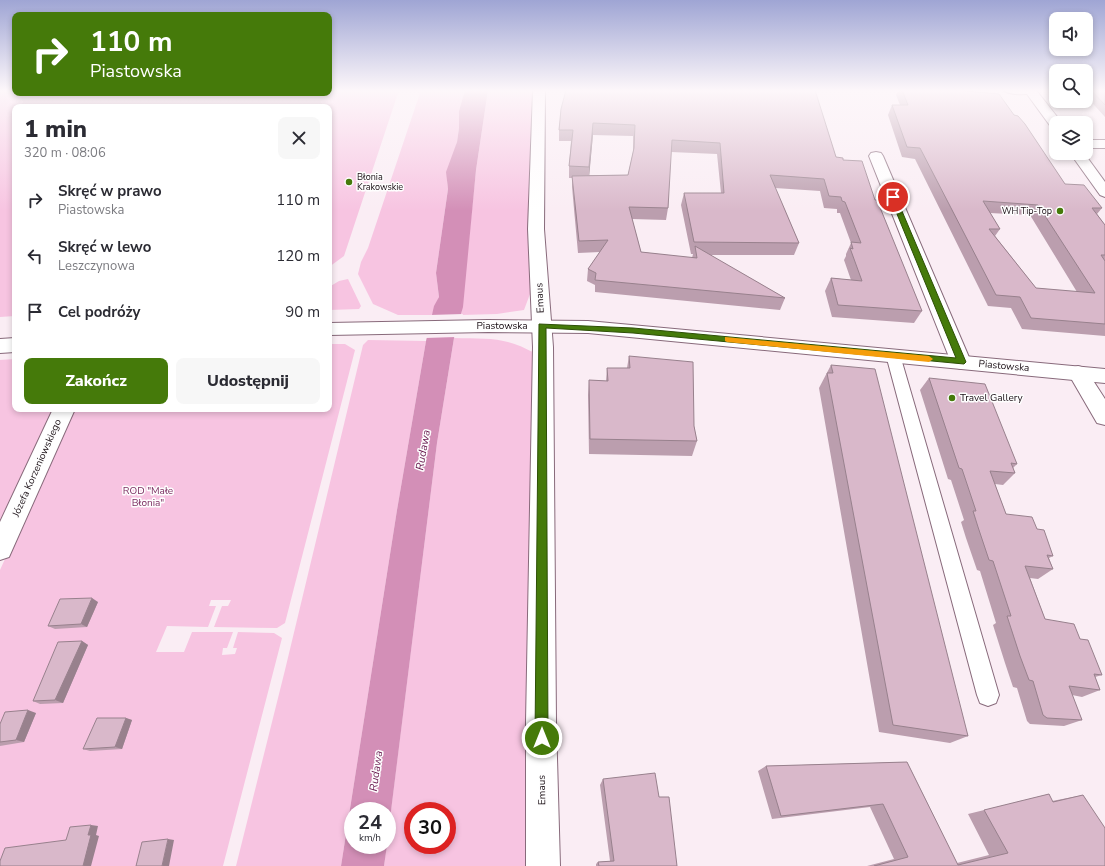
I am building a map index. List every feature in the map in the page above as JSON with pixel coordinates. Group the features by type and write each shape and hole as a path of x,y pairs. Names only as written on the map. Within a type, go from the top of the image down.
{"street":[{"name":"Emaus","path":"539,130 536,229 542,326 543,866"},
{"path":"1093,144 1105,144"},
{"path":"876,156 961,362"},
{"path":"1082,160 1105,192"},
{"name":"Piastowska","path":"332,329 542,326 633,330 1105,376"},
{"path":"0,346 12,345"},
{"path":"1078,373 1105,417"},
{"name":"Józefa Korzeniowskiego","path":"0,549 63,412"}],"lane":[{"path":"893,355 988,695"}],"green space":[{"path":"0,130 12,130 12,316 0,317"},
{"path":"332,130 386,130 344,256 332,265"},
{"path":"407,130 459,130 447,180 448,189 436,273 439,297 432,315 398,315 373,304 358,274 361,262 368,248"},
{"path":"482,130 535,130 533,286 524,310 497,314 461,315 476,170"},
{"path":"348,279 361,306 359,309 332,310 332,285 339,281"},
{"path":"454,338 505,341 525,348 536,354 527,866 384,866 386,854 396,854 396,802 392,802 437,443"},
{"path":"368,340 426,341 397,510 351,802 344,802 344,847 341,866 236,866 285,670 363,345"},
{"name":"ROD \"Małe Błonia\"","path":"332,344 345,344 355,350 285,623 277,628 214,627 222,606 228,606 231,600 211,600 209,606 216,606 208,627 167,626 156,652 184,652 192,632 233,632 227,648 223,648 222,655 235,654 237,648 233,648 238,632 274,633 282,638 223,866 0,866 0,570 72,412 332,412"},
{"path":"12,359 12,412 54,412 0,531 0,360"}],"water":[{"name":"Rudawa","path":"459,130 482,130 476,170 463,307 454,338 437,443 392,802 351,802 397,510 426,341 434,306 439,297 436,273 448,189 446,172 457,142"},
{"path":"344,847 344,854 386,854 384,866 341,866"}],"pier":[{"path":"463,314 456,337 425,338 430,315"}],"building":[{"path":"573,130 592,130 589,167 569,166"},
{"path":"635,130 828,130 836,157 843,158 843,160 862,161 875,200 877,200 922,311 838,305 831,278 862,281 850,248 853,249 851,242 861,243 845,202 842,201 841,197 829,196 824,179 770,175 799,243 694,242 684,193 724,193 720,143 672,140 668,208 629,207 641,252 697,258 695,246 785,298 595,280 596,273 588,269 608,240 579,241 572,176 628,175 634,148"},
{"path":"901,130 1029,130 1065,184 1084,185 1102,208 1092,208 1105,225 1105,255 1101,255 1105,261 1105,324 1031,318 1020,297 996,295 920,148 907,147","holes":["983,201 1038,205 1095,293 1036,288 989,229 1000,229"]},
{"path":"629,356 693,362 694,426 697,441 590,439 589,380 608,381 607,368 630,368"},
{"path":"831,365 875,369 968,736 893,725 827,373 833,373"},
{"path":"929,378 985,384 1017,464 1011,463 1015,473 990,471 1006,514 1032,517 1037,529 1044,530 1053,556 1047,555 1053,569 1025,566 1045,619 1074,624 1080,639 1088,640 1102,675 1094,674 1100,690 1069,686 1082,720 1047,718 1043,715 1033,681 1029,680 1020,656 1007,616 1011,616 993,561 989,560 973,511 976,511 962,469 959,468"},
{"path":"92,598 81,624 48,626 60,599"},
{"path":"82,641 55,700 33,701 58,642"},
{"path":"28,710 16,740 0,742 0,724 5,712"},
{"path":"97,718 126,718 115,747 83,749"},
{"path":"907,762 958,865 1008,853 984,810 1049,794 1053,802 1083,795 1105,828 1105,866 874,866 908,857 883,804 781,816 766,766"},
{"path":"655,773 659,797 669,797 677,866 599,866 598,862 614,861 603,779"},
{"path":"91,825 88,835 91,835 83,866 0,866 0,861 5,848 66,840 70,827"},
{"path":"168,839 162,866 136,866 142,842"}],"slow traffic":[{"path":"727,339 929,359"}],"place":[{"name":"Błonia Krakowskie","path":"349,182"},
{"name":"WH Tip-Top","path":"1060,211"},
{"name":"Travel Gallery","path":"952,398"}],"route":[{"path":"542,738 542,326 633,330 961,362 893,197"}]}
